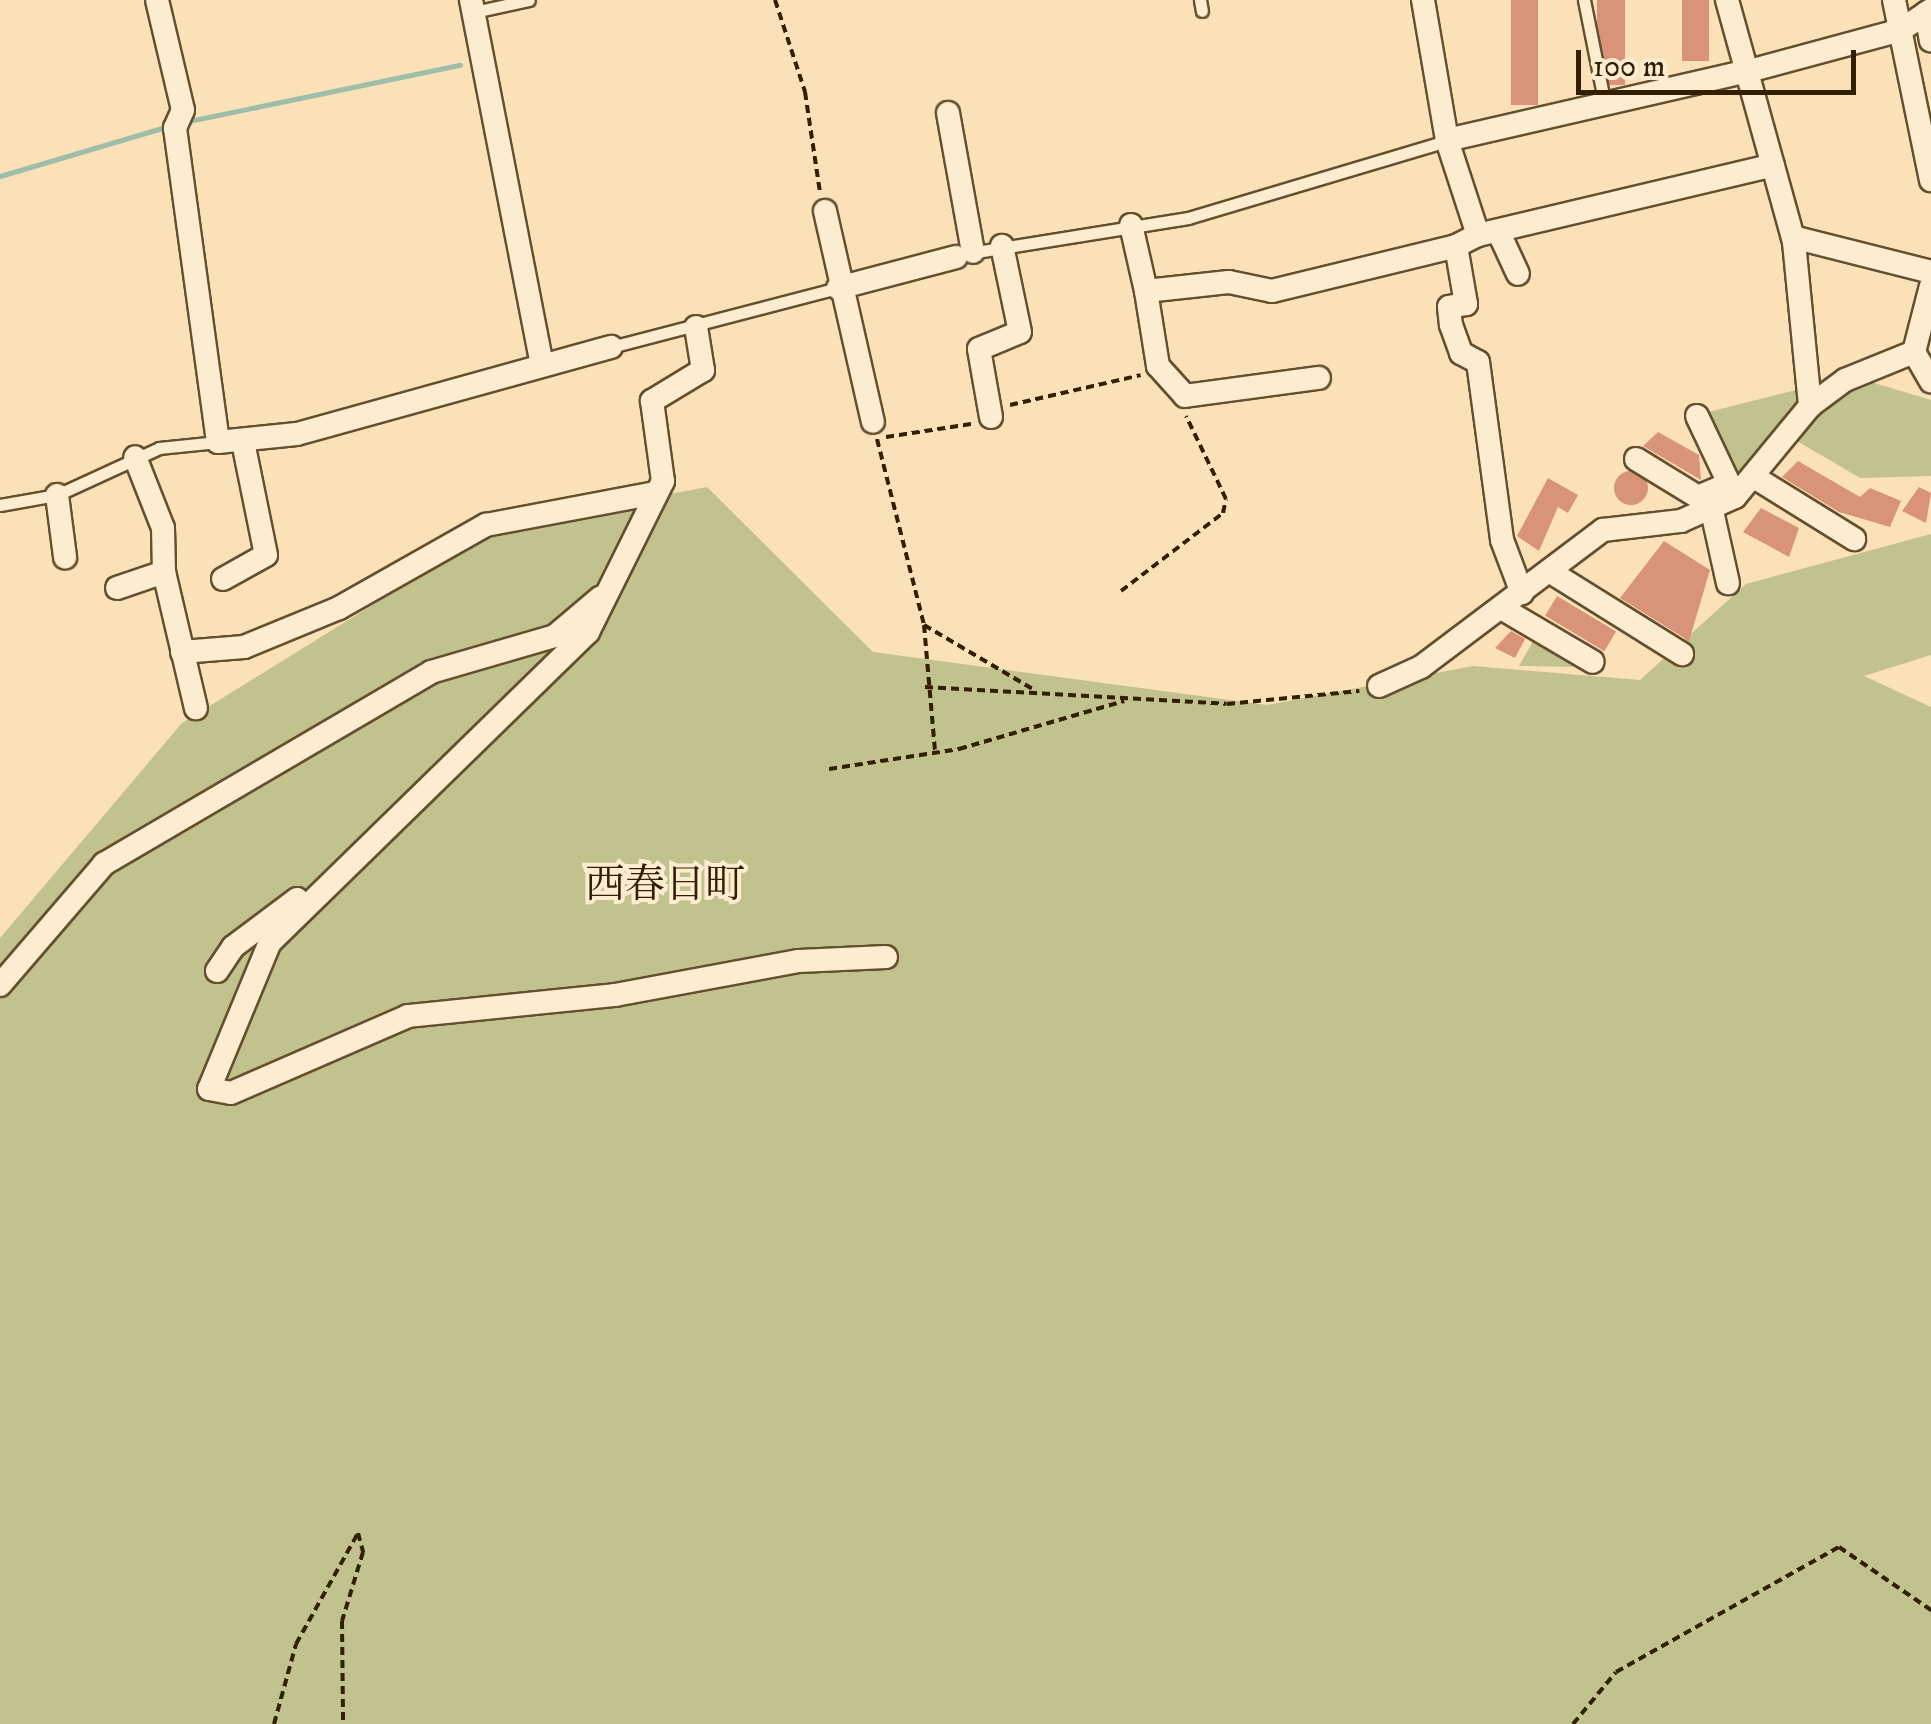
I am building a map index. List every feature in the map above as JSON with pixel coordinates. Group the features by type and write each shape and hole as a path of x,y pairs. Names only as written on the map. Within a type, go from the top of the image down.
{"street":[{"path":"158,0 183,110 175,128 218,442 243,442 611,347"},
{"path":"1423,0 1447,140 1488,234 1518,274"},
{"path":"1727,0 1792,237 1810,406"},
{"path":"1894,0 1931,180"},
{"path":"472,6 542,365"},
{"path":"1447,140 1901,30 1928,11 1931,41"},
{"path":"838,288 965,255 964,154 948,113"},
{"path":"1146,292 1229,282 1272,291 1456,246 1488,234 1773,166"},
{"path":"825,211 838,288 875,430"},
{"path":"1131,225 1158,366 1186,396 1319,378"},
{"path":"1792,237 1931,272"},
{"path":"991,417 979,348 1020,332 1002,246"},
{"path":"1456,246 1466,304 1449,306 1451,325 1462,352 1478,362 1502,540 1522,593"},
{"path":"1931,286 1914,352 1931,382"},
{"path":"696,326 702,370 652,401 664,480 615,585 573,650 341,868 250,976 210,1089 216,1096 408,1016 615,995 799,960 886,957"},
{"path":"1379,686 1502,609 1603,530 1712,511 1732,490 1754,477 1810,406 1914,352"},
{"path":"1697,416 1732,490"},
{"path":"222,578 266,555 243,442"},
{"path":"135,457 163,528 164,572 196,708"},
{"path":"1636,460 1698,497 1732,490"},
{"path":"1754,477 1854,539"},
{"path":"182,652 244,647 323,614 486,525 656,493"},
{"path":"57,495 66,557"},
{"path":"1712,511 1728,584"},
{"path":"1549,571 1682,654"},
{"path":"117,588 164,572"},
{"path":"0,985 104,864 431,672 556,636 615,585"},
{"path":"1502,609 1593,662"},
{"path":"217,971 233,947 341,868"}],"lane":[{"path":"472,6 529,0"},
{"path":"1584,0 1604,100"},
{"path":"965,255 1261,198 1447,140"},
{"path":"611,347 838,288"},
{"path":"0,506 57,495 135,457 218,442"}],"path":[{"path":"774,0 805,92 825,211"},
{"path":"935,752 925,687 924,625 875,430 991,417 1032,393 1158,366"},
{"path":"1121,591 1223,512 1226,500 1200,452 1186,396"},
{"path":"924,625 1038,692"},
{"path":"925,687 1227,704 1379,686"},
{"path":"828,769 935,752 1129,700"},
{"path":"274,1724 296,1644 358,1533 363,1552 342,1621 343,1724"},
{"path":"1573,1724 1616,1672 1839,1546 1931,1610"}],"green space":[{"path":"1864,380 1931,400 1931,476 1860,478 1797,441 1819,409"},
{"path":"1804,388 1806,399 1734,485 1701,414"},
{"path":"707,487 873,652 1267,705 1473,666 1640,680 1746,584 1931,534 1931,655 1864,676 1931,707 1931,1724 0,1724 0,938 182,723 500,526"},
{"path":"1536,636 1584,667 1519,666"}],"building":[{"path":"1511,0 1538,0 1538,105 1511,105"},
{"path":"1597,0 1625,0 1625,85 1597,85"},
{"path":"1682,0 1709,0 1709,61 1682,61"},
{"path":"1658,432 1699,455 1701,480 1643,446"},
{"path":"1798,461 1860,497 1870,488 1901,501 1890,527 1839,512 1782,477"},
{"path":"1631,471 1643,476 1648,488 1643,500 1631,505 1619,500 1614,488 1619,476"},
{"path":"1548,478 1578,495 1568,513 1558,507 1539,551 1517,536"},
{"path":"1919,487 1931,493 1926,523 1902,511"},
{"path":"1761,508 1799,528 1789,557 1743,532"},
{"path":"1664,541 1710,570 1689,641 1620,598"},
{"path":"1557,596 1616,632 1604,651 1545,616"},
{"path":"1511,631 1525,639 1515,658 1495,648"}],"waterway":[{"path":"184,122 460,65"},
{"path":"0,176 169,126"}],"district":[{"name":"西春日町","path":"665,886"}]}
